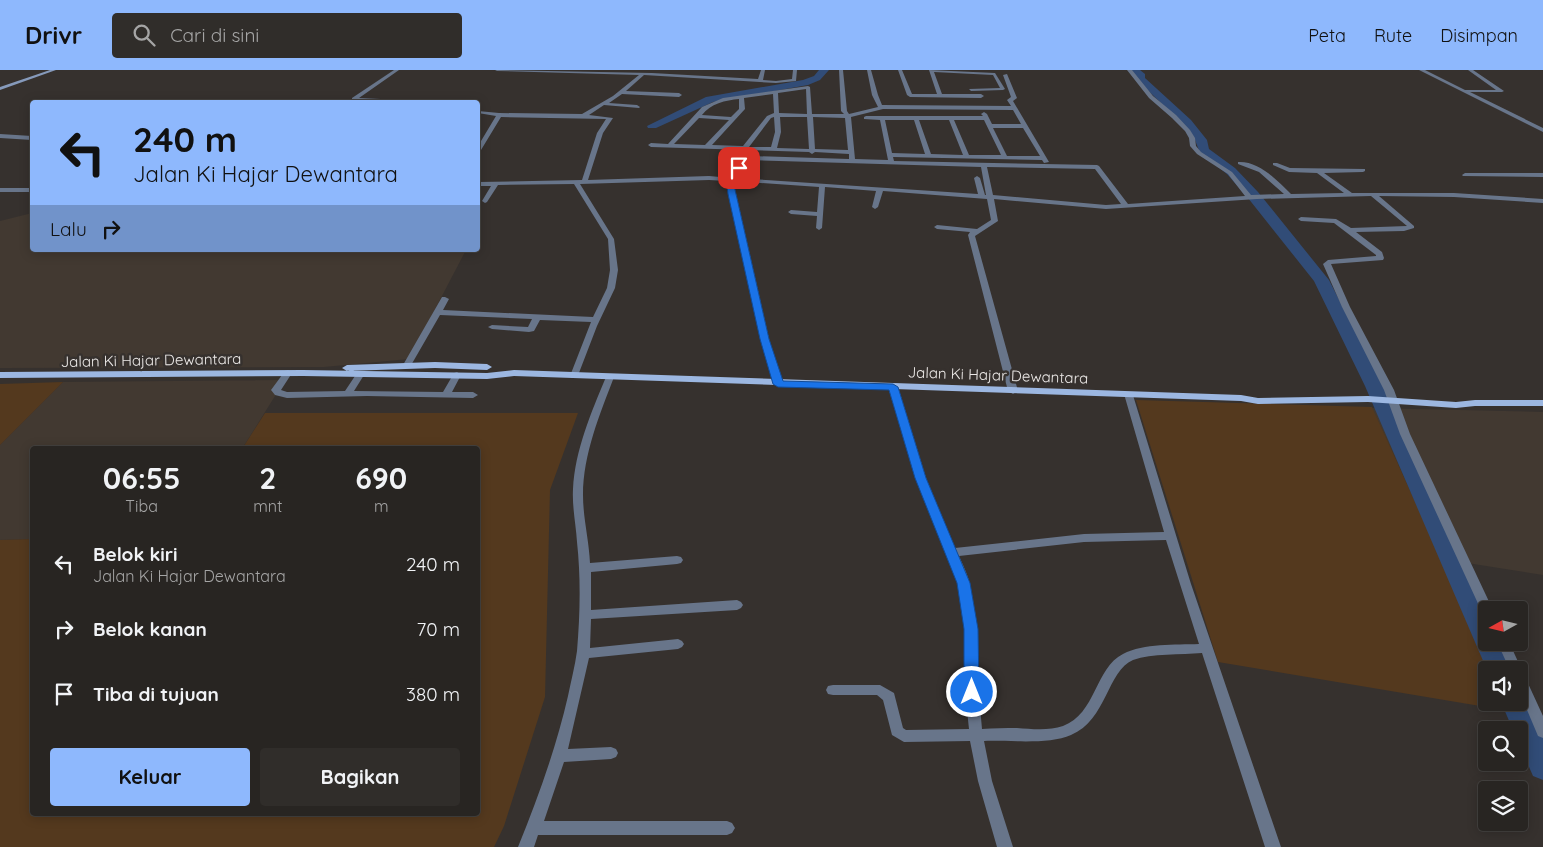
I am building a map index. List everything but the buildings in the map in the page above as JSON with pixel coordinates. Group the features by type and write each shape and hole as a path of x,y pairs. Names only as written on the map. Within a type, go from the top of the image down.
{"main road":[{"path":"0,89 54,70"},
{"name":"Jalan Ki Hajar Dewantara","path":"0,376 285,377 303,373 358,367 434,370 490,367 514,373"},
{"name":"Jalan Ki Hajar Dewantara","path":"303,373 358,377 412,368"},
{"name":"Jalan Ki Hajar Dewantara","path":"434,370 452,384 486,376 514,373 778,384 1241,398 1258,401 1367,395 1456,405 1475,403 1543,403"}],"street":[{"path":"353,100 397,70"},
{"path":"497,70 610,72"},
{"path":"557,70 789,81 794,80 795,70"},
{"path":"571,72 578,70"},
{"path":"731,78 734,70"},
{"path":"760,80 762,70"},
{"path":"841,70 844,111 853,160"},
{"path":"869,70 880,107"},
{"path":"900,70 910,95 989,96"},
{"path":"940,96 931,70 995,74 1005,72 1012,87 1014,98 1010,100 1047,163"},
{"path":"1129,70 1146,92 1185,127 1193,138 1193,146 1199,153 1230,173 1254,198"},
{"path":"1421,70 1543,130"},
{"path":"1464,91 1502,91 1470,70"},
{"path":"963,72 974,96"},
{"path":"583,116 603,106 643,74"},
{"path":"971,90 1003,89 995,74"},
{"path":"670,146 704,108 714,102 741,96 808,87 812,152"},
{"path":"773,150 778,132 775,91"},
{"path":"622,92 679,95"},
{"path":"706,148 742,109 741,96"},
{"path":"957,97 958,107"},
{"path":"957,97 965,107"},
{"path":"603,106 637,107"},
{"path":"924,106 929,118"},
{"path":"932,106 937,118"},
{"path":"744,150 769,117 776,115 845,116 880,107 1014,107"},
{"path":"480,112 583,116 611,119 600,133 586,181"},
{"path":"480,147 495,114"},
{"path":"698,116 732,119"},
{"path":"866,118 984,116 1005,157"},
{"path":"882,118 891,162"},
{"path":"916,118 928,155"},
{"path":"951,118 966,156"},
{"path":"691,123 654,145 744,150 851,152"},
{"path":"989,126 1026,126"},
{"path":"0,136 30,138"},
{"path":"890,155 1005,157 1097,167 1126,206"},
{"path":"731,179 749,158 983,164 1047,163"},
{"path":"1240,163 1254,166 1266,174 1289,196"},
{"path":"983,164 986,197"},
{"path":"1275,164 1289,170 1363,170"},
{"path":"1318,171 1350,194"},
{"path":"1465,175 1543,174"},
{"path":"480,184 689,178 731,179 1106,207 1350,194 1454,195 1543,201"},
{"path":"977,178 995,221 971,235 976,261 1013,391"},
{"path":"731,179 764,339 778,384"},
{"path":"574,376 611,288 614,270 611,239 576,182"},
{"path":"484,201 496,183"},
{"path":"819,228 822,185"},
{"path":"875,208 880,189"},
{"path":"0,190 30,190"},
{"path":"1349,230 1404,229 1412,227 1373,194"},
{"path":"792,212 820,214"},
{"path":"1301,219 1336,221 1379,254 1380,258 1337,260 1327,264 1344,306 1387,397 1401,419 1405,434 1483,601"},
{"path":"936,227 977,230"},
{"path":"412,368 445,299"},
{"path":"440,312 596,320"},
{"path":"492,328 529,330 538,316"},
{"path":"285,377 276,390 278,393 287,395 452,384 473,394"},
{"path":"349,391 358,377"},
{"path":"526,847 559,756 570,719 583,654 584,568 578,489 594,418 610,377"},
{"path":"893,387 921,478 964,583 971,629 972,692 976,735 986,781 1005,847"},
{"path":"1129,394 1170,536 1273,847"},
{"path":"951,553 1084,538 1170,536"},
{"path":"584,568 677,560"},
{"path":"584,615 737,605"},
{"path":"583,654 678,644"},
{"path":"832,690 880,690 889,697 897,731 900,735 1043,734 1066,731 1080,723 1093,709 1118,663 1127,657 1207,648"},
{"path":"1528,697 1543,732"},
{"path":"559,756 611,753"},
{"path":"533,828 727,828"}],"shaded area":[{"path":"30,214 30,252 465,252 409,359 324,367 0,368 0,221"},
{"path":"285,380 244,446 30,446 30,539 0,540 0,445 63,382"},
{"path":"63,382 0,445 0,384"},
{"path":"1136,400 1372,407 1478,639 1478,651 1483,651 1488,661 1478,661 1478,706 1218,662"},
{"path":"1372,408 1543,412 1543,575 1442,559"},
{"path":"265,413 578,413 550,490 545,697 504,826 494,847 0,847 0,540 30,539 30,816 480,816 480,446 244,446"}],"waterway":[{"path":"652,126 710,99 805,83 817,78 824,70"},
{"path":"1134,70 1142,76 1140,78 1187,122 1201,140 1204,151 1231,171 1253,195 1321,280 1374,386 1478,621"},
{"path":"1492,651 1496,661"},
{"path":"1518,711 1543,767"}],"route":[{"path":"739,168 733,179 729,179 764,339 778,384 893,387 921,478 964,583 971,629 972,692"}]}
